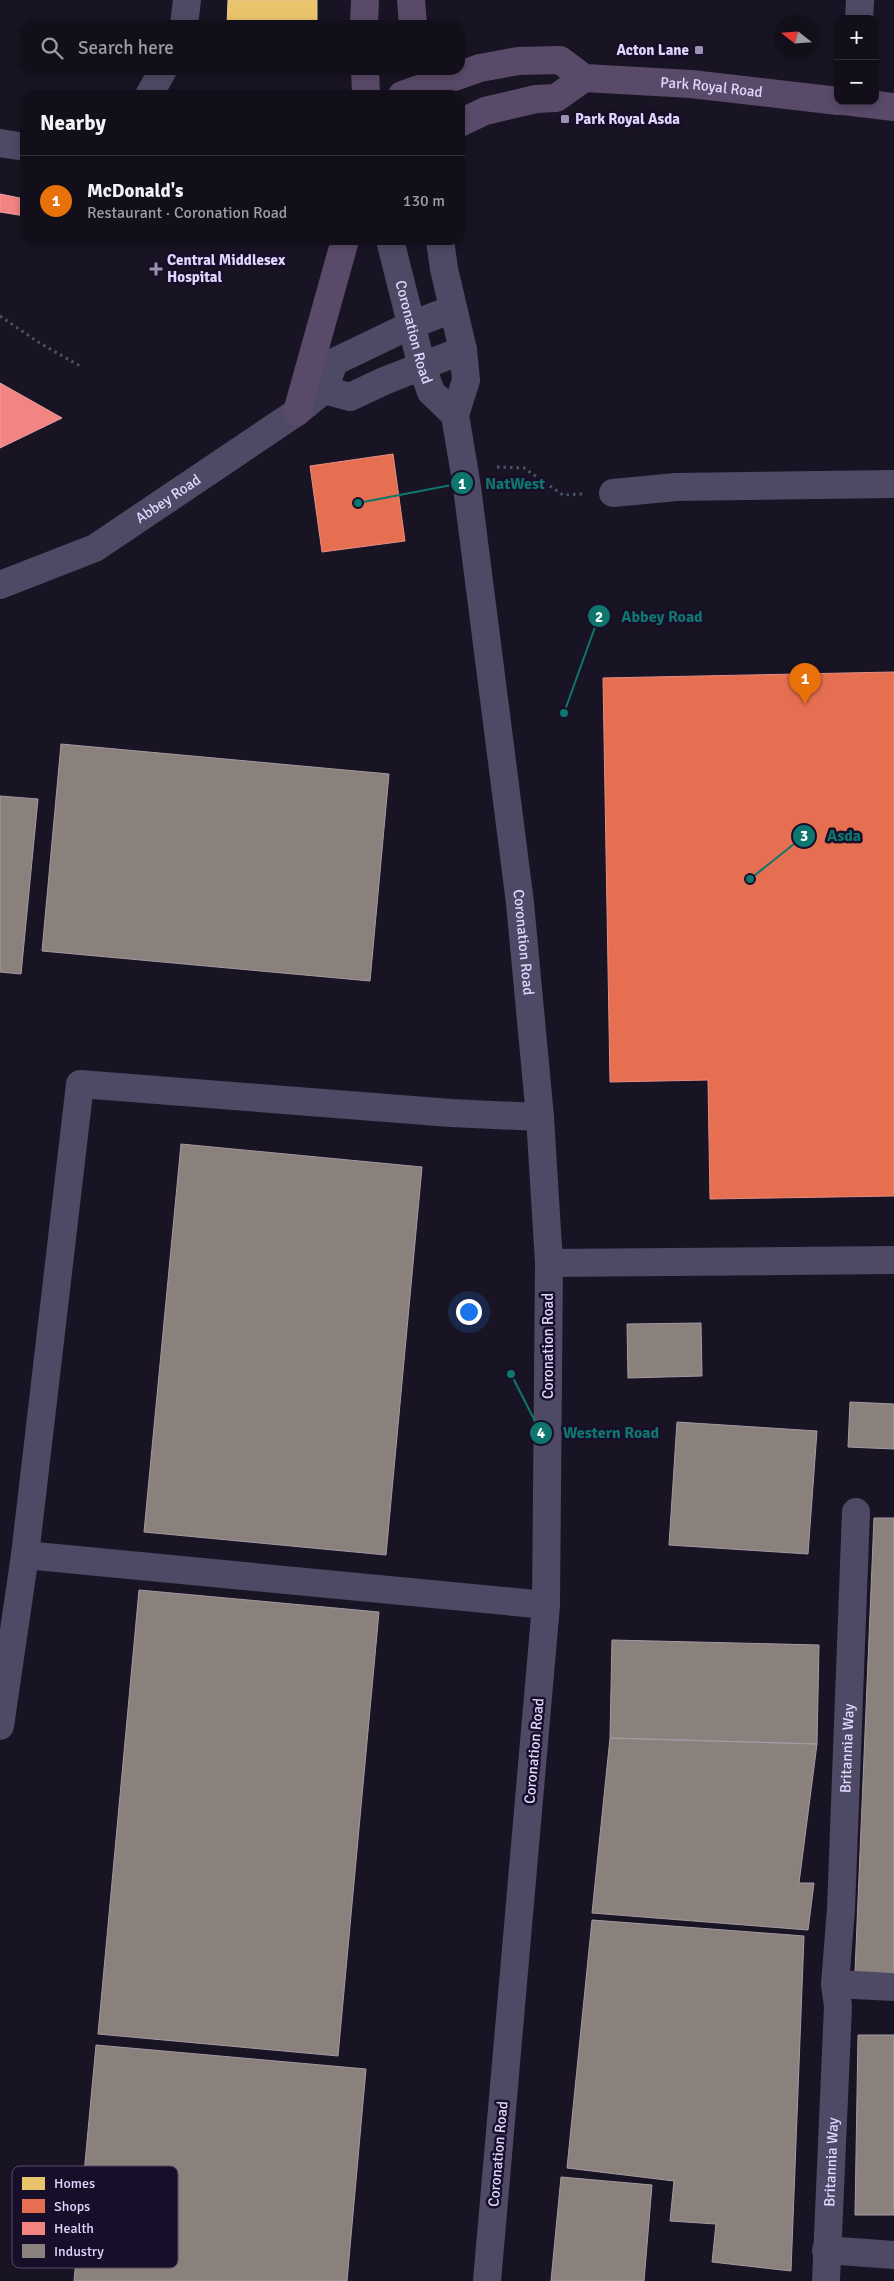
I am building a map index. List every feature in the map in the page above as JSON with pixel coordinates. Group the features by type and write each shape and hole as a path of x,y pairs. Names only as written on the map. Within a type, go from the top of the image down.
{"main road":[{"path":"364,20 365,0"},
{"path":"411,0 413,20"},
{"path":"465,72 518,61 560,60 584,78 556,98 536,99 485,111 465,121"},
{"path":"365,75 366,90"},
{"path":"413,87 455,75"},
{"name":"Park Royal Road","path":"584,78 691,84 834,100"},
{"name":"Park Royal Road","path":"876,105 894,107"},
{"path":"297,412 344,245"}],"street":[{"path":"185,20 187,0"},
{"path":"859,15 860,0"},
{"path":"0,143 20,145"},
{"name":"Coronation Road","path":"391,245 422,367 431,392 454,415"},
{"name":"Coronation Road","path":"441,245 452,309 463,350 466,380 454,415 468,487 519,893 540,1117 549,1263 546,1605 487,2281"},
{"path":"452,309 412,325 334,362 324,390 350,397 384,381 463,350"},
{"name":"Abbey Road","path":"0,585 95,548 297,412 324,390"},
{"path":"613,493 676,487 894,484"},
{"path":"0,1726 25,1555 80,1084 451,1113 540,1117"},
{"path":"549,1263 894,1260"},
{"name":"Britannia Way","path":"826,2281 838,2006 835,1984 841,1909 856,1512"},
{"path":"25,1555 360,1589 546,1605"},
{"path":"835,1984 894,1987"},
{"path":"826,2250 894,2255"}],"path":[{"path":"0,316 38,342 80,366"},
{"path":"495,467 524,468 563,495 613,493"}],"building: Homes":[{"path":"228,0 317,0 317,20 227,20"}],"building: Shops":[{"path":"393,454 405,541 322,552 310,466"},
{"path":"894,672 894,1196 710,1199 708,1080 610,1082 603,678"}],"building: Health":[{"path":"0,194 20,198 20,215 0,212"},
{"path":"0,383 62,418 0,448"}],"building: Industry":[{"path":"61,744 389,774 370,981 42,951"},
{"path":"0,796 38,799 21,974 0,972"},
{"path":"181,1144 422,1167 386,1555 144,1532"},
{"path":"701,1323 702,1376 628,1378 627,1324"},
{"path":"850,1402 894,1404 894,1449 848,1447"},
{"path":"677,1422 817,1431 808,1554 669,1545"},
{"path":"874,1518 894,1518 894,1973 855,1972"},
{"path":"139,1590 379,1612 338,2056 98,2034"},
{"path":"612,1640 819,1645 817,1744 610,1738"},
{"path":"610,1738 817,1744 799,1883 814,1883 808,1930 592,1913"},
{"path":"592,1920 804,1936 791,2271 712,2262 716,2224 670,2221 674,2181 567,2168"},
{"path":"858,2035 894,2035 894,2215 855,2215"},
{"path":"96,2045 366,2069 347,2281 74,2281 75,2268 178,2268 178,2166 85,2166"},
{"path":"561,2177 652,2185 644,2281 551,2281"}],"place":[{"name":"Acton Lane","path":"699,50"},
{"name":"Park Royal Asda","path":"565,119"},
{"name":"Central Middlesex Hospital","path":"156,269"},
{"name":"NatWest","path":"358,503"},
{"name":"McDonald's","path":"805,704"},
{"name":"Abbey Road","path":"564,713"},
{"name":"Asda","path":"750,879"},
{"name":"Western Road","path":"511,1374"}]}
